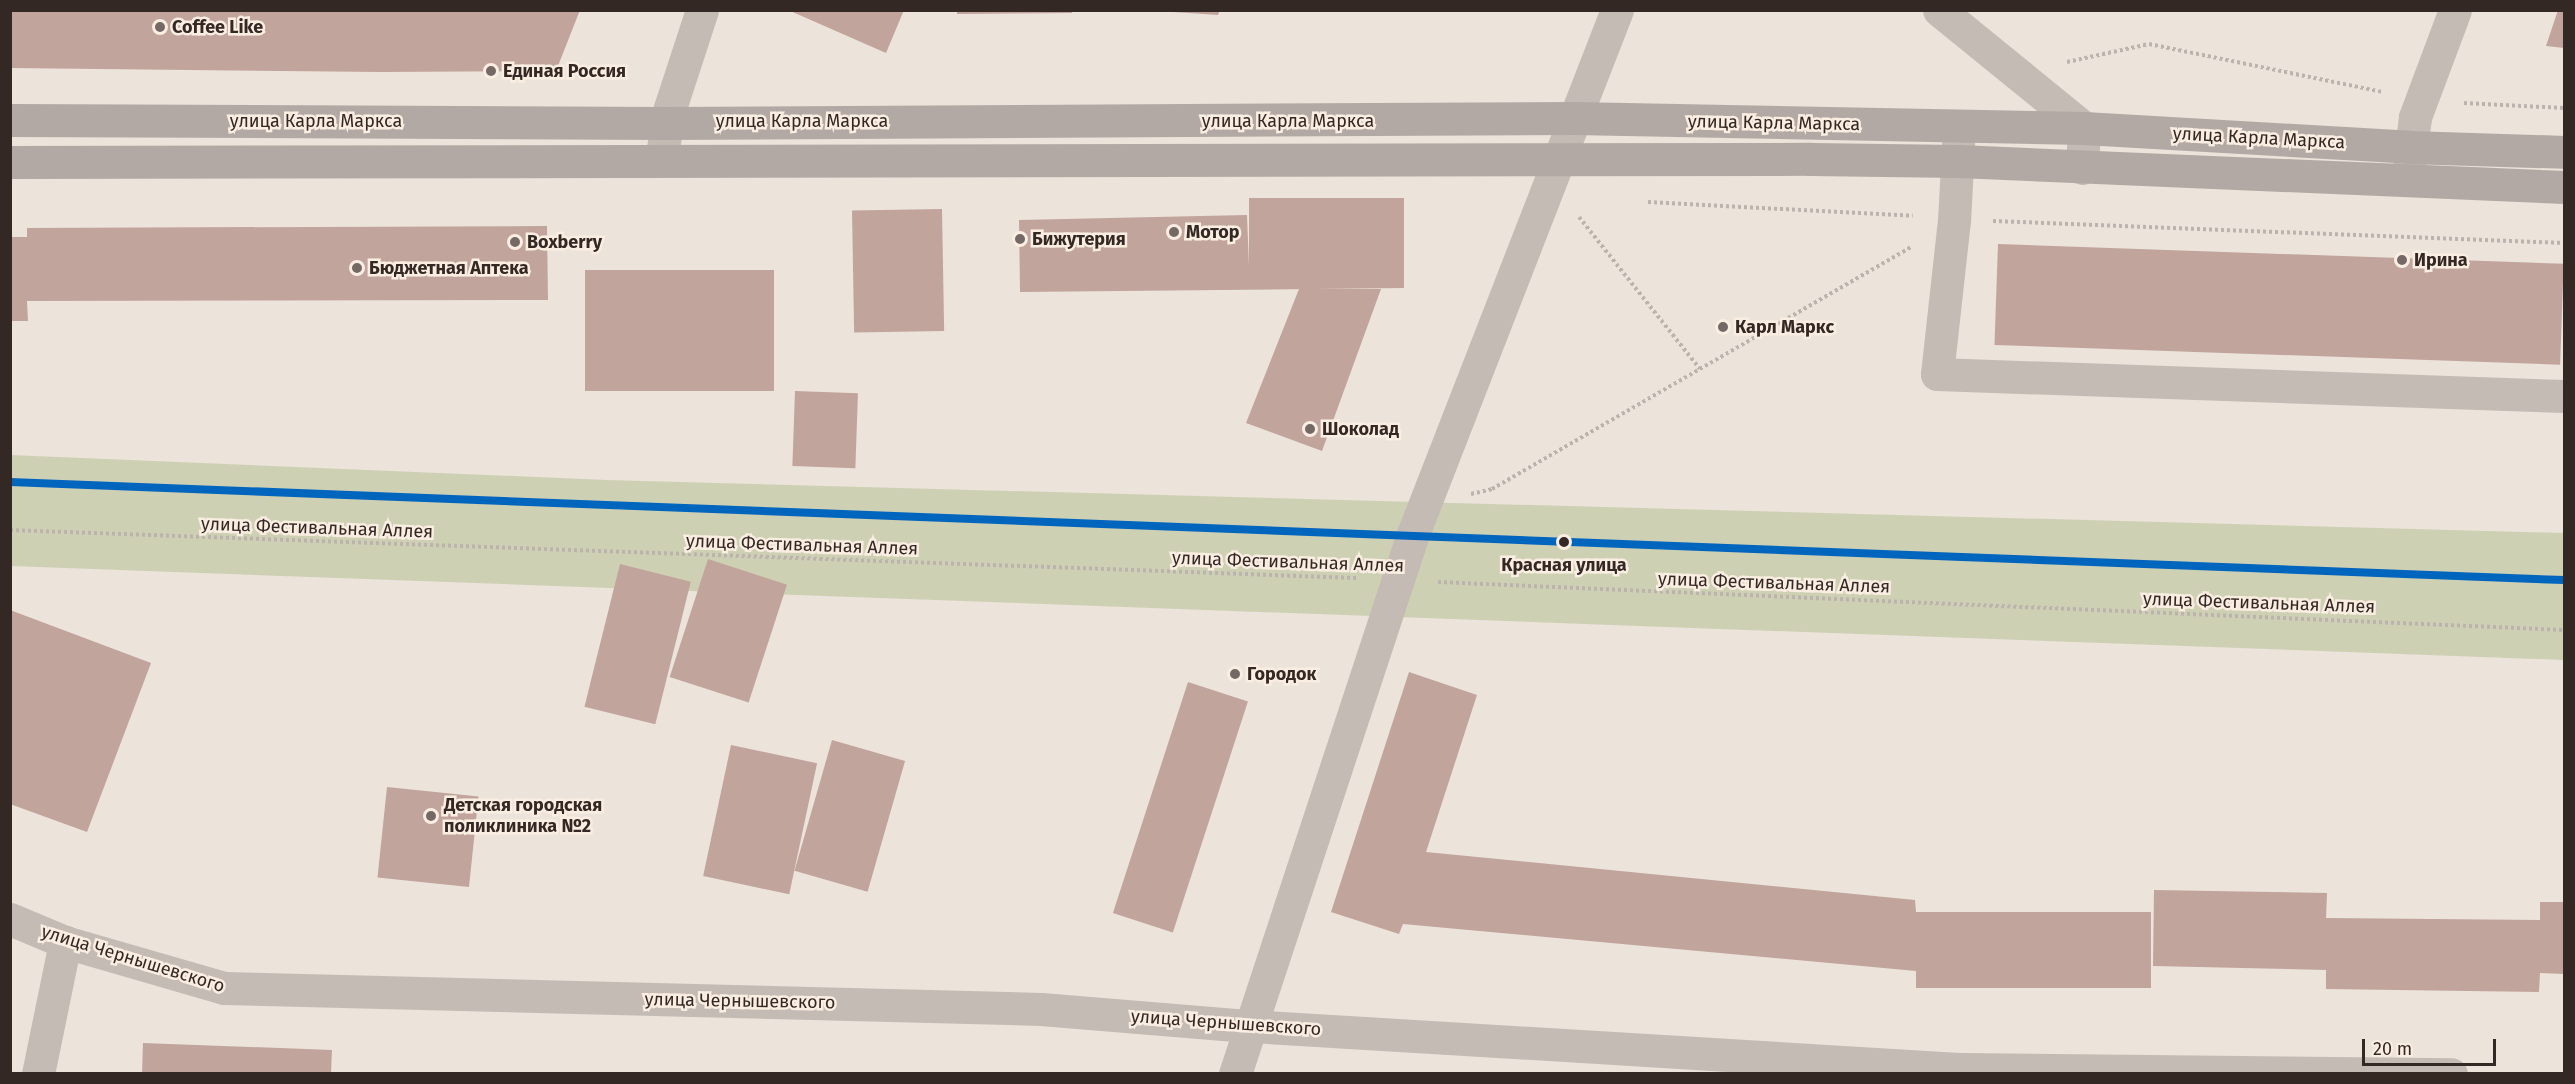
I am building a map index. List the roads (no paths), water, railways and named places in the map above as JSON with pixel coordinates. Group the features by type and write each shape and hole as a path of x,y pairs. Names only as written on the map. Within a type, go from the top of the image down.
{"main road":[{"name":"улица Карла Маркса","path":"10,120 665,123 1573,118 2084,128 2409,147 2565,152"},
{"name":"улица Карла Маркса","path":"10,162 1558,157 1958,161 2565,188"}],"street":[{"path":"661,159 665,123 702,10"},
{"path":"1235,1074 1399,579 1544,200 1558,157 1617,10"},
{"path":"1940,10 2084,128 2082,168"},
{"path":"2408,182 2409,147 2415,117 2455,10"},
{"path":"1959,126 1958,161 1940,218 1937,374 2565,396"},
{"name":"улица Чернышевского","path":"10,919 65,942 224,988 1041,1009 1640,1062 1958,1071 2451,1074"},
{"path":"38,1074 65,942"}],"place":[{"name":"Coffee Like","path":"160,27"},
{"name":"Единая Россия","path":"491,71"},
{"name":"Мотор","path":"1174,232"},
{"name":"Бижутерия","path":"1020,239"},
{"name":"Boxberry","path":"515,242"},
{"name":"Ирина","path":"2402,260"},
{"name":"Бюджетная Аптека","path":"357,268"},
{"name":"Карл Маркс","path":"1723,327"},
{"name":"Шоколад","path":"1310,429"},
{"name":"Красная улица","path":"1564,542"},
{"name":"Городок","path":"1235,674"},
{"name":"Детская городская поликлиника №2","path":"431,816"}]}
